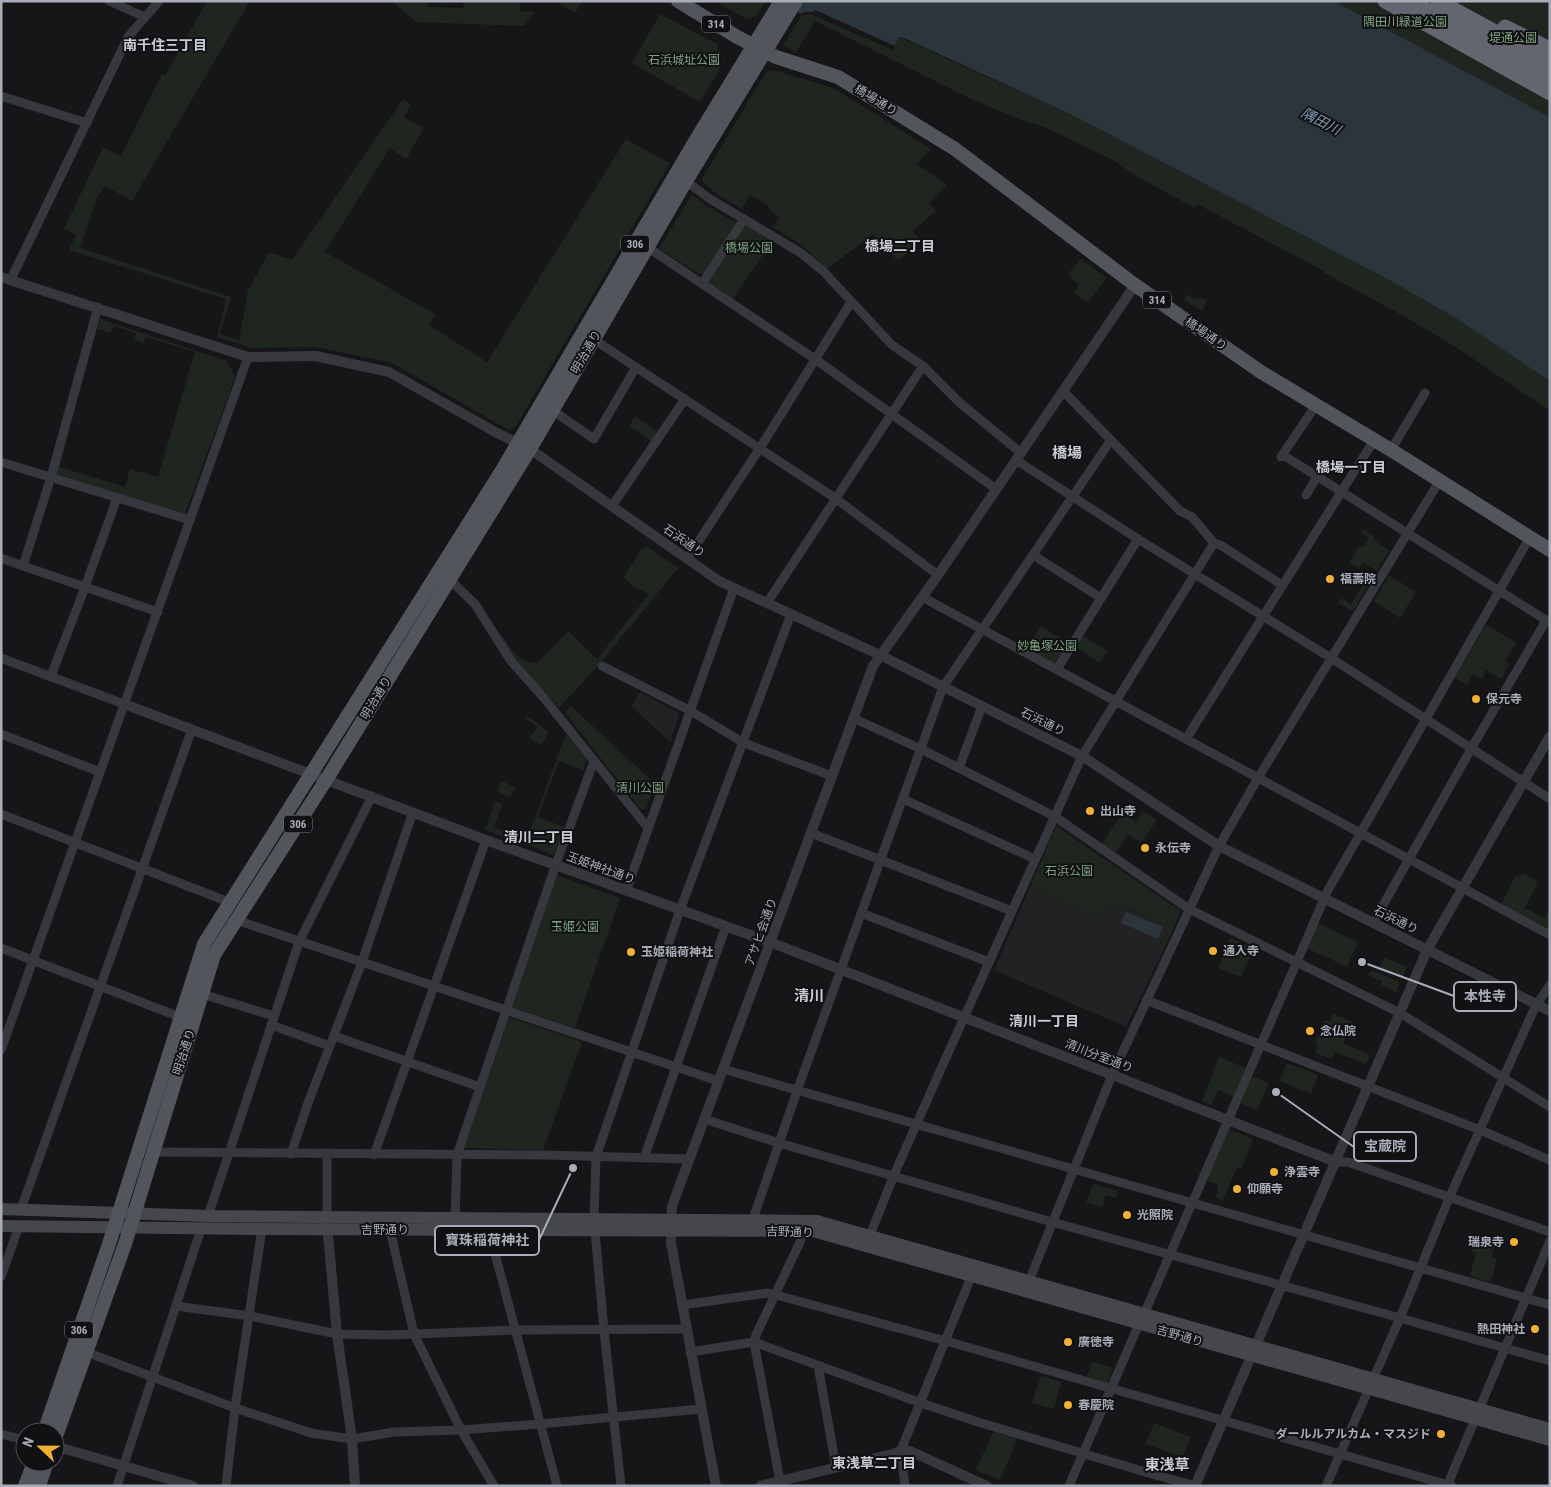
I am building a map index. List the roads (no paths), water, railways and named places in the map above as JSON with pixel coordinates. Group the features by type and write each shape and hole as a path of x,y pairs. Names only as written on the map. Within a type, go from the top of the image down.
{"highway":[{"path":"1385,1 1550,93"},
{"path":"1410,1 1550,79"},
{"path":"1438,1 1501,34 1550,64"},
{"path":"1446,1 1492,20 1550,49"}],"main road":[{"name":"314","path":"678,1 760,49"},
{"name":"明治通り","path":"47,1422 119,1213 204,944 502,472 552,410 686,181 787,3"},
{"name":"明治通り","path":"61,1422 132,1221 214,955 326,780 449,580 693,145 760,49"},
{"name":"橋場通り","path":"760,49 784,60 838,77 955,150 1135,285 1261,372 1387,447 1550,550"},
{"name":"吉野通り","path":"1,1209 119,1213 132,1221 202,1229 262,1229 327,1223 455,1218 595,1225 671,1225 803,1231 823,1234 971,1276 1141,1319 1477,1414 1550,1440"},
{"name":"吉野通り","path":"1,1226 114,1228 132,1221 208,1216 327,1223 390,1230 489,1231 595,1225"},
{"name":"吉野通り","path":"671,1225 753,1220 817,1221 1028,1281 1141,1319"},
{"name":"吉野通り","path":"1477,1414 1550,1429"},
{"path":"25,1486 30,1472"},
{"path":"39,1486 44,1472"}],"street":[{"path":"109,1 145,17"},
{"path":"6,278 87,123 128,37 159,1"},
{"path":"1,96 87,123"},
{"path":"686,181 710,199 801,253 823,271 892,345 922,366 1019,456 1073,497 1331,658 1550,799"},
{"path":"702,284 744,219"},
{"path":"647,247 815,359 996,489"},
{"name":"石浜通り","path":"6,278 248,357 316,356 389,372 496,433 524,446 714,578 880,655 1082,756 1219,846 1550,1011"},
{"name":"アサヒ会通り","path":"716,1486 671,1243 672,1206 873,666 938,575 1135,285"},
{"path":"687,559 760,448 851,302"},
{"path":"23,566 51,477 98,308"},
{"path":"594,339 835,498 938,575"},
{"path":"1,1050 248,357"},
{"path":"767,603 922,366"},
{"path":"552,410 594,438 636,367"},
{"path":"1063,391 1180,510 1192,517 1214,543 1222,546 1282,585"},
{"path":"1186,739 1369,448 1374,443 1387,447 1425,393"},
{"path":"612,506 684,399"},
{"path":"1316,405 1282,456 1547,621 1408,859 1374,924"},
{"path":"753,1220 797,1091 943,686 1111,440"},
{"path":"1,462 190,520"},
{"path":"1306,495 1317,477"},
{"path":"1028,1281 1112,1075 1219,846 1258,778 1440,480"},
{"path":"51,676 117,498"},
{"path":"1069,1486 1324,899 1530,537"},
{"path":"1057,669 1138,539"},
{"path":"870,1235 894,1175 1082,756 1214,543"},
{"path":"1033,555 1101,598"},
{"path":"1,558 158,612"},
{"path":"449,580 475,604 511,661 543,697 648,828"},
{"path":"626,891 734,588"},
{"path":"922,596 1114,702 1361,832 1550,935"},
{"path":"621,1486 595,1225 596,1158 680,910 792,614"},
{"path":"1,658 124,704"},
{"path":"602,666 689,710 744,743 832,776"},
{"name":"玉姫神社通り","path":"124,704 486,840 770,942"},
{"path":"959,768 982,706"},
{"path":"853,718 921,749 1054,816 1188,909 1400,1012 1550,1107"},
{"path":"21,1209 192,729"},
{"path":"1,734 100,772"},
{"path":"690,1352 754,1342 920,1403 1195,1486 1427,950 1550,736"},
{"path":"455,1218 457,1155 556,864 594,761"},
{"path":"208,1216 299,942 372,796"},
{"path":"903,799 1035,859"},
{"path":"291,1154 362,962 413,812"},
{"path":"1,814 229,902"},
{"path":"811,833 1012,911"},
{"path":"374,1155 486,840"},
{"path":"861,913 989,962"},
{"path":"236,920 718,1081"},
{"path":"644,1158 726,926"},
{"name":"清川分室通り","path":"770,942 1336,1162"},
{"path":"1,948 194,1022"},
{"path":"1326,1486 1400,1318 1450,1196 1536,1005 1550,985"},
{"path":"202,994 273,1020 330,1046"},
{"path":"1146,1000 1480,1130 1550,1160"},
{"path":"334,1036 480,1087"},
{"path":"723,1069 1550,1305"},
{"path":"704,1119 779,1143 1052,1222 1169,1253 1550,1361"},
{"path":"152,1152 690,1159"},
{"path":"327,1153 327,1223 338,1334 352,1439 355,1486"},
{"path":"1336,1162 1348,1162 1550,1232"},
{"path":"1,1277 19,1226"},
{"path":"117,1486 202,1229"},
{"path":"226,1486 262,1229"},
{"path":"390,1230 414,1334 461,1430 494,1486"},
{"path":"489,1231 557,1486"},
{"path":"780,1481 754,1342 800,1242 803,1231"},
{"path":"682,1305 768,1293 946,1341 1449,1485 1550,1241"},
{"path":"905,1486 902,1450 971,1276"},
{"path":"176,1306 250,1316 338,1334 389,1335 515,1330 686,1330"},
{"path":"86,1352 236,1408 311,1433 352,1439 394,1432 461,1430 702,1409"},
{"path":"820,1366 819,1371 836,1467"},
{"path":"1,1434 15,1438"},
{"path":"65,1449 193,1486"},
{"path":"760,1486 902,1450 910,1451 987,1486"}],"water":[{"name":"隅田川","path":"780,1 1334,1 1550,117 1550,381 1454,317 1391,281 1072,115 904,38 899,37 895,46 815,10 814,12 804,12 801,14"},
{"path":"1126,912 1163,927 1158,939 1121,923"}],"place":[{"name":"福壽院","path":"1330,579"},
{"name":"保元寺","path":"1476,699"},
{"name":"出山寺","path":"1090,811"},
{"name":"永伝寺","path":"1145,848"},
{"name":"通入寺","path":"1213,951"},
{"name":"玉姫稲荷神社","path":"631,952"},
{"name":"本性寺","path":"1362,962"},
{"name":"念仏院","path":"1310,1031"},
{"name":"宝蔵院","path":"1276,1092"},
{"name":"寶珠稲荷神社","path":"573,1168"},
{"name":"浄雲寺","path":"1274,1172"},
{"name":"仰願寺","path":"1237,1189"},
{"name":"光照院","path":"1127,1215"},
{"name":"瑞泉寺","path":"1514,1242"},
{"name":"熱田神社","path":"1535,1329"},
{"name":"廣徳寺","path":"1068,1342"},
{"name":"春慶院","path":"1068,1405"},
{"name":"ダールルアルカム・マスジド","path":"1441,1434"}],"district":[{"name":"南千住三丁目","path":"165,45"},
{"name":"橋場二丁目","path":"900,246"},
{"name":"橋場","path":"1067,453"},
{"name":"橋場一丁目","path":"1351,467"},
{"name":"清川二丁目","path":"539,837"},
{"name":"清川","path":"809,996"},
{"name":"清川一丁目","path":"1044,1021"},
{"name":"東浅草二丁目","path":"874,1463"},
{"name":"東浅草","path":"1167,1465"}],"park label":[{"name":"隅田川緑道公園","path":"1405,22"},
{"name":"堤通公園","path":"1513,38"},
{"name":"石浜城址公園","path":"684,60"},
{"name":"橋場公園","path":"749,248"},
{"name":"妙亀塚公園","path":"1047,646"},
{"name":"清川公園","path":"640,788"},
{"name":"石浜公園","path":"1069,871"},
{"name":"玉姫公園","path":"575,927"}]}
